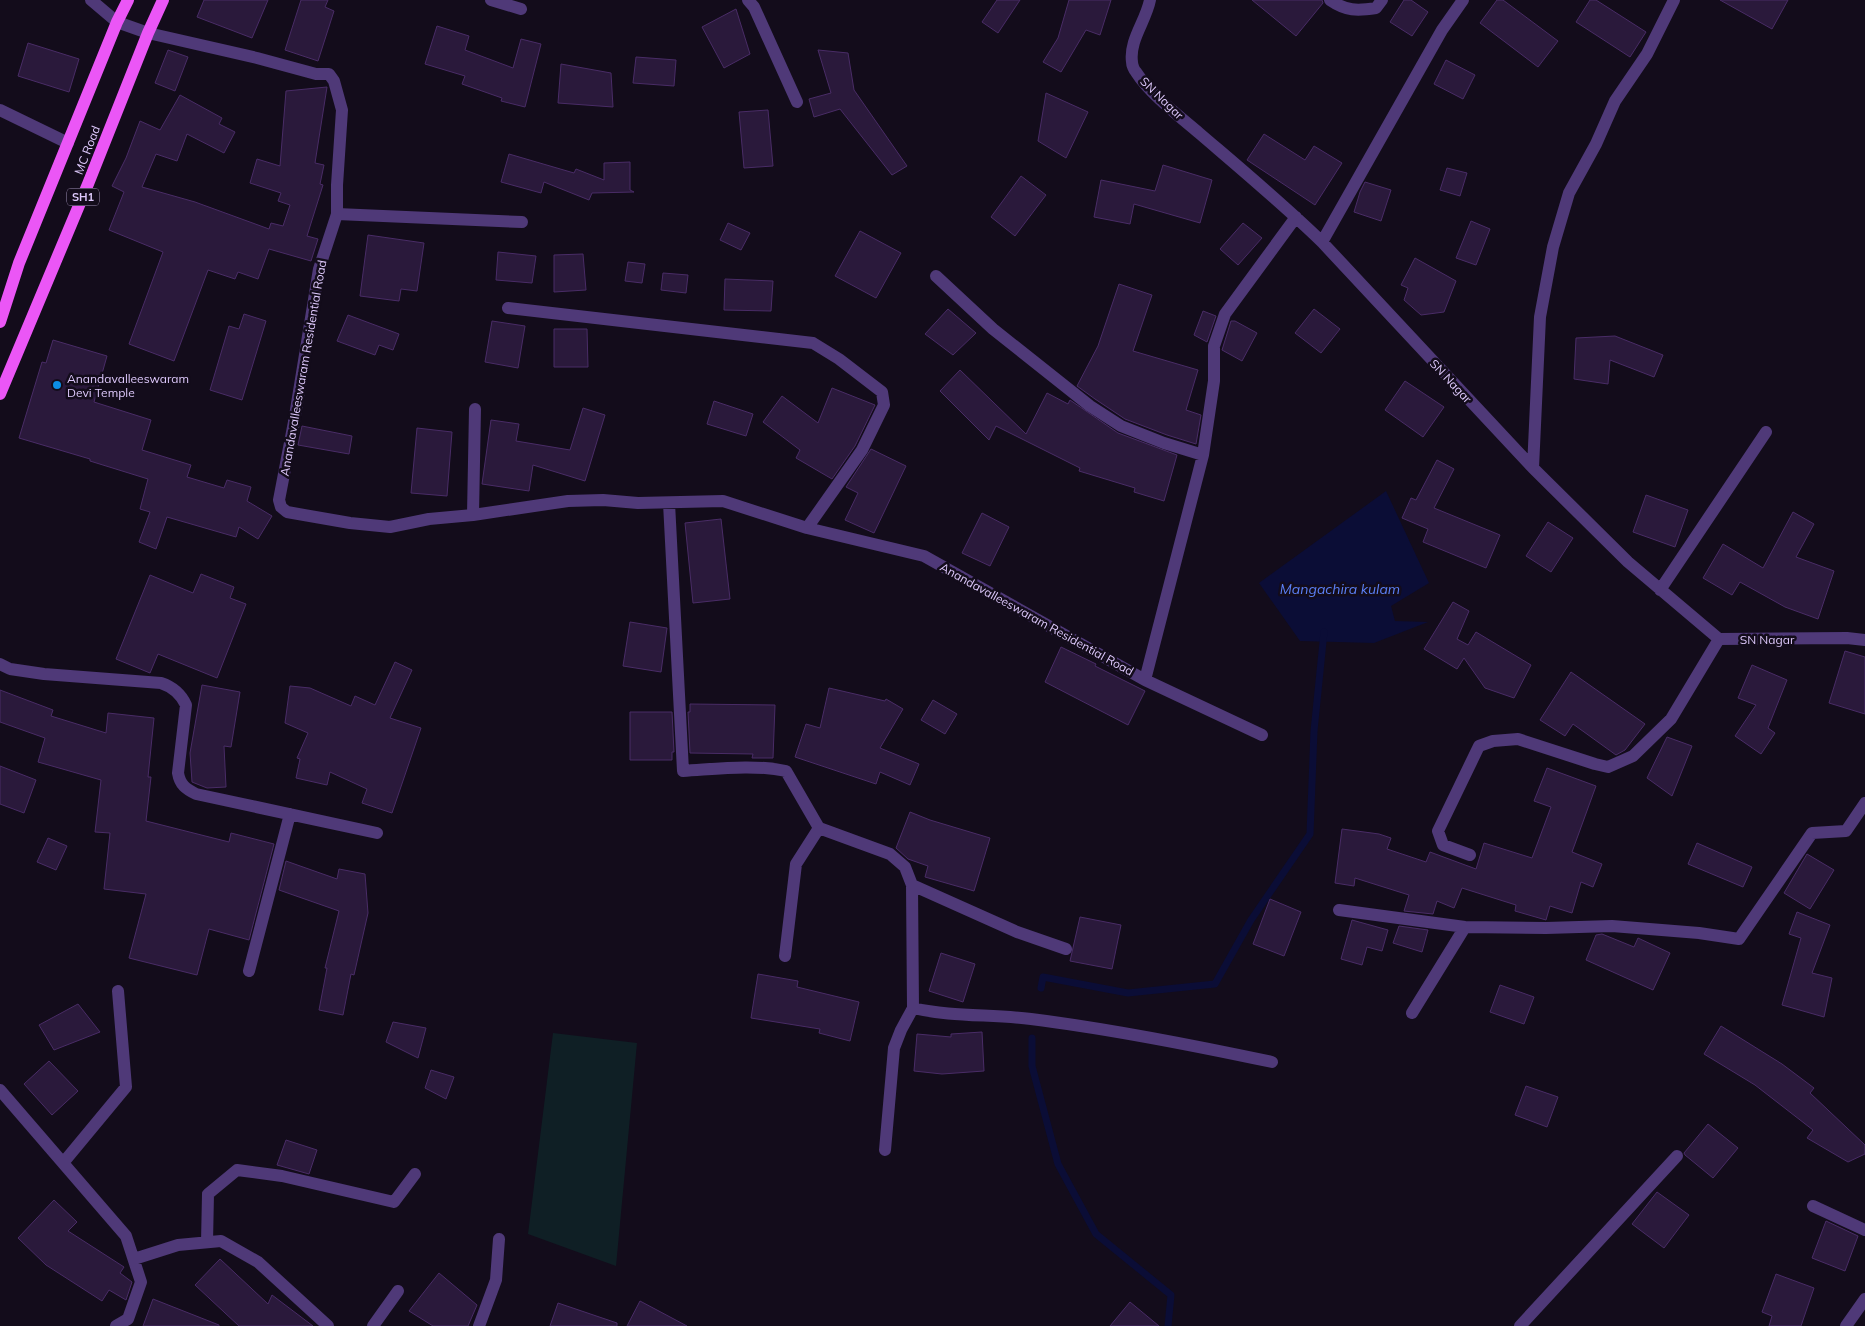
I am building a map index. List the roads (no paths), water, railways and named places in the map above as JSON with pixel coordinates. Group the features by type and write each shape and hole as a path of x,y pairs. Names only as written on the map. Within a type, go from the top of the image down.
{"main road":[{"name":"MC Road","path":"0,322 19,263 117,22 128,0"},
{"name":"MC Road","path":"0,394 88,184 148,33 164,0"}],"street":[{"path":"91,0 117,22 148,33"},
{"path":"491,0 521,9"},
{"path":"748,0 754,7 797,102"},
{"name":"SN Nagar","path":"1150,0 1147,12 1135,39 1132,55 1135,72 1186,122 1296,217 1322,242 1533,468 1628,562 1719,639 1847,638 1865,640"},
{"path":"1330,0 1339,6 1358,11 1376,8 1382,0"},
{"path":"1322,242 1442,30 1463,0"},
{"path":"1533,468 1540,317 1553,247 1569,193 1596,144 1615,101 1647,54 1674,0"},
{"name":"Anandavalleeswaram Residential Road","path":"148,33 257,58 316,74 329,74 334,81 342,110 337,176 337,214 319,269 279,503 288,512 350,523 390,527 428,519 473,515 568,501 603,500 638,503 723,501 806,528 924,556 1144,680 1203,455 1214,381 1214,346 1225,314 1296,217"},
{"path":"0,110 68,143"},
{"path":"337,214 522,222"},
{"path":"936,276 994,329 1090,406 1121,426 1164,443 1203,455"},
{"path":"508,308 813,343 839,359 882,392 884,405 862,450 806,528"},
{"path":"473,515 475,408"},
{"path":"1660,590 1766,432"},
{"path":"669,503 683,771 770,768 786,772 819,828 890,854 905,867 912,885 913,1008 894,1048 885,1150"},
{"path":"1470,855 1443,845 1438,831 1479,746 1493,741 1518,739 1595,764 1608,766 1622,762 1633,756 1670,719 1719,639"},
{"path":"0,664 10,669 44,674 161,683 170,686 183,698 186,705 178,773 179,781 184,786 196,794 377,833"},
{"path":"1144,680 1262,736"},
{"path":"1339,910 1465,927 1546,928 1612,926 1699,933 1739,939 1812,833 1846,831 1865,803"},
{"path":"249,972 290,814"},
{"path":"785,956 796,864 819,828"},
{"path":"912,885 1017,932 1066,949"},
{"path":"1412,1013 1465,927"},
{"path":"63,1163 126,1088 118,991"},
{"path":"913,1008 935,1013 1029,1018 1188,1044 1272,1062"},
{"path":"0,1090 126,1236 141,1282 132,1323 116,1326"},
{"path":"1520,1326 1677,1156"},
{"path":"207,1242 208,1194 238,1170 282,1176 394,1202 415,1174"},
{"path":"1812,1206 1865,1230"},
{"path":"479,1326 496,1280 499,1239"},
{"path":"134,1260 178,1245 221,1241 258,1262 328,1326"},
{"path":"373,1326 398,1291"},
{"path":"1846,1326 1865,1299"}],"water":[{"name":"Mangachira kulam","path":"1386,491 1429,583 1391,606 1395,621 1428,622 1374,643 1300,641 1259,583"}],"waterway":[{"path":"1041,988 1043,977 1128,993 1215,984 1251,920 1310,834 1314,731 1324,632"},
{"path":"1032,1038 1032,1066 1058,1164 1096,1234 1171,1295 1168,1326"}],"place":[{"name":"Anandavalleeswaram Devi Temple","path":"57,385"}]}
